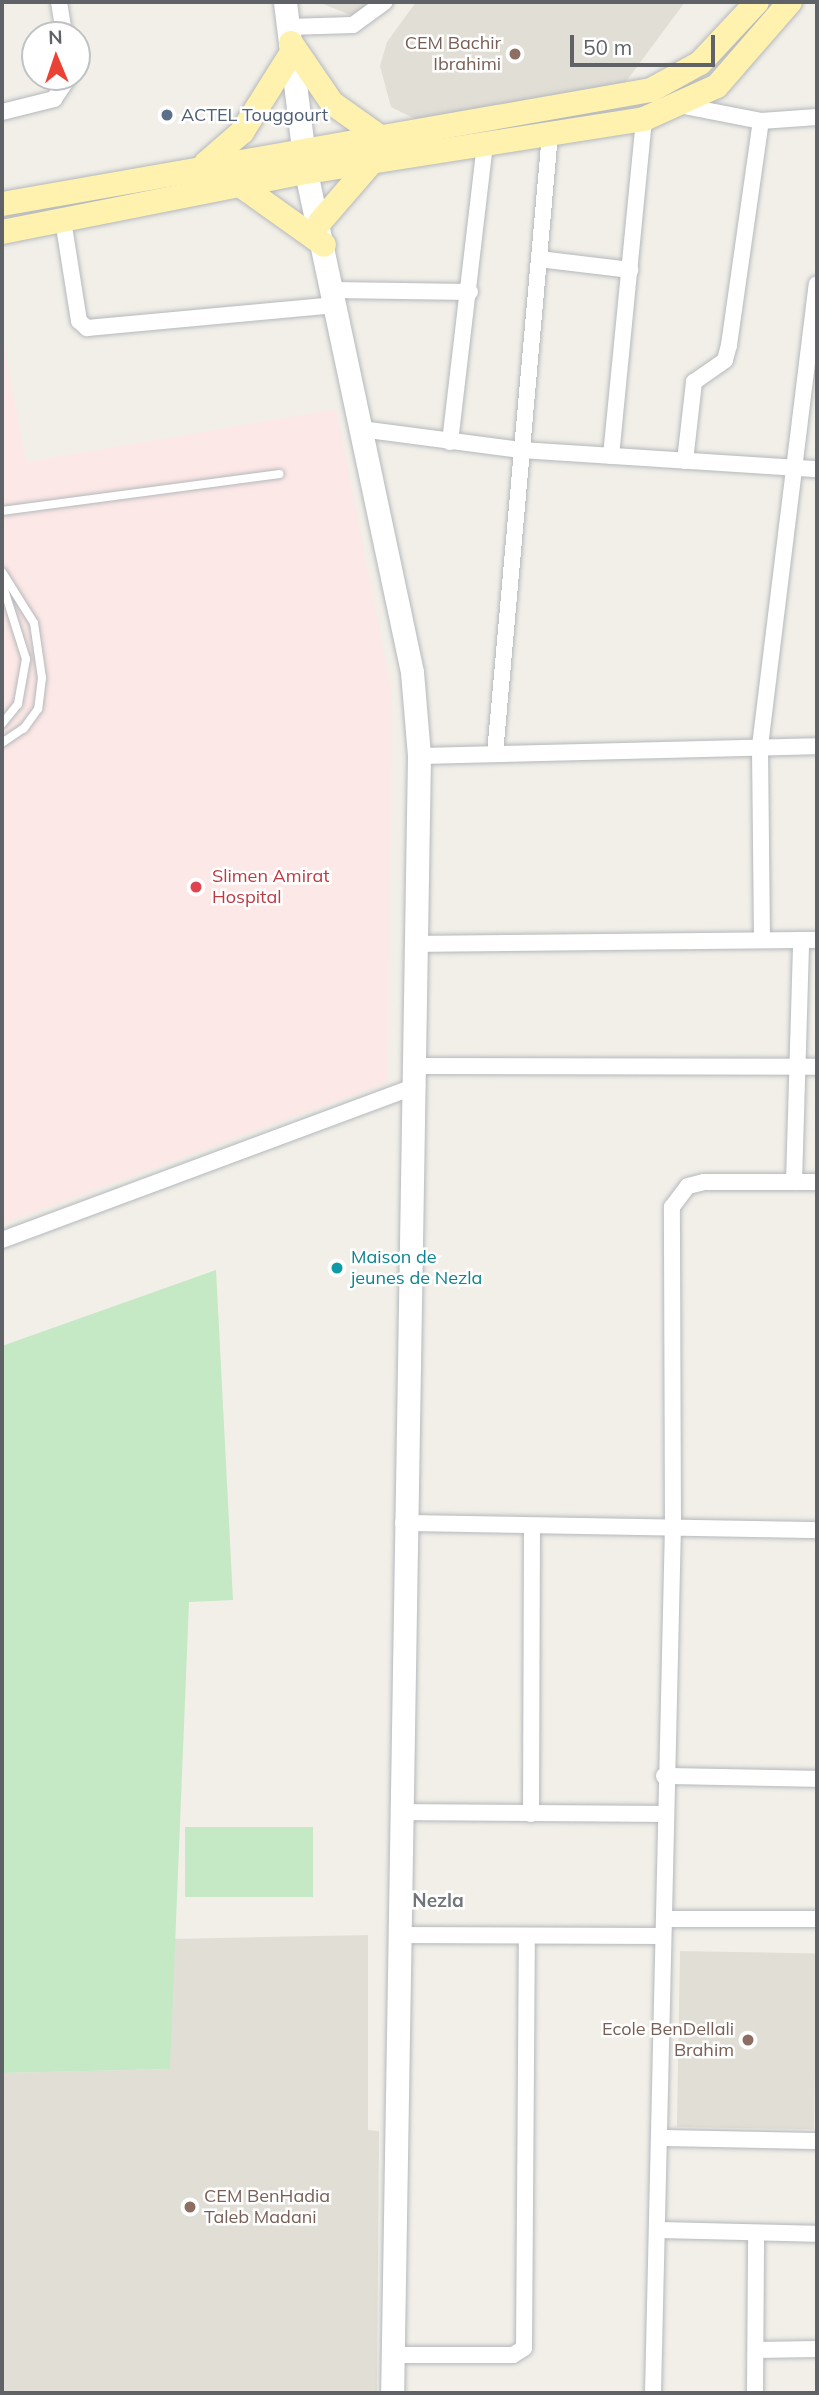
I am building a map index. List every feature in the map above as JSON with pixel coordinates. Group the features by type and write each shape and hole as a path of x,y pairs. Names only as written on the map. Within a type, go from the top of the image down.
{"main road":[{"path":"2,232 240,185 304,160 384,140 651,90 700,63 757,2"},
{"path":"2,204 206,163 304,160 370,164 645,119 684,106 736,68 790,2"},
{"path":"206,163 242,132 290,42 332,103 384,140"},
{"path":"240,185 322,234 370,164"}],"street":[{"path":"60,2 62,21"},
{"path":"285,2 304,160 322,234 412,672 419,757 417,1076 403,1523 392,2393"},
{"path":"290,42 353,25 385,2"},
{"path":"2,112 54,99 59,91"},
{"path":"684,106 761,121 817,117"},
{"path":"611,456 645,119"},
{"path":"685,461 694,382 725,360 729,345 761,121"},
{"path":"495,754 550,134"},
{"path":"450,442 470,292 485,146"},
{"path":"63,220 79,321 87,328 335,297 470,292"},
{"path":"539,259 630,270"},
{"path":"762,939 760,746 817,285"},
{"path":"361,429 521,450 817,469"},
{"path":"419,757 817,746"},
{"path":"416,944 809,940 796,1065 794,1182"},
{"path":"2,1240 417,1076 796,1065 817,1068"},
{"path":"653,2393 664,1919 662,1814 673,1528 672,1206 682,1190 704,1182 817,1182"},
{"path":"403,1523 817,1531"},
{"path":"531,1814 532,1527"},
{"path":"664,1776 817,1779"},
{"path":"401,1812 662,1814"},
{"path":"664,1919 817,1919"},
{"path":"397,1935 663,1936"},
{"path":"393,2355 513,2355 524,2348 527,1937"},
{"path":"660,2138 817,2141"},
{"path":"658,2230 817,2234"},
{"path":"755,2393 756,2234"},
{"path":"756,2350 817,2349"}],"lane":[{"path":"2,512 280,474"},
{"path":"2,572 34,623 42,678 38,709 24,728 2,743"},
{"path":"2,583 26,659 18,704 2,724"}],"shaded area":[{"path":"318,2 376,2 363,20"},
{"name":"CEM Bachir Ibrahimi","path":"416,2 685,2 622,87 417,120 391,107 380,66 387,42"},
{"name":"Slimen Amirat Hospital","path":"2,333 26,462 336,409 392,692 388,1082 2,1224"},
{"name":"CEM BenHadia Taleb Madani","path":"368,1935 368,2130 379,2131 377,2393 2,2393 2,2073 170,2069 171,1939"},
{"name":"Ecole BenDellali Brahim","path":"680,1951 817,1953 814,2129 677,2127"}],"green space":[{"path":"216,1270 233,1600 189,1602 170,2069 2,2073 2,1346"},
{"path":"185,1827 313,1827 313,1897 185,1897"}],"place":[{"name":"CEM Bachir Ibrahimi","path":"515,54"},
{"name":"ACTEL Touggourt","path":"167,115"},
{"name":"Slimen Amirat Hospital","path":"196,887"},
{"name":"Maison de jeunes de Nezla","path":"337,1268"},
{"name":"Ecole BenDellali Brahim","path":"748,2040"},
{"name":"CEM BenHadia Taleb Madani","path":"190,2207"}],"district":[{"name":"Nezla","path":"438,1901"}]}
